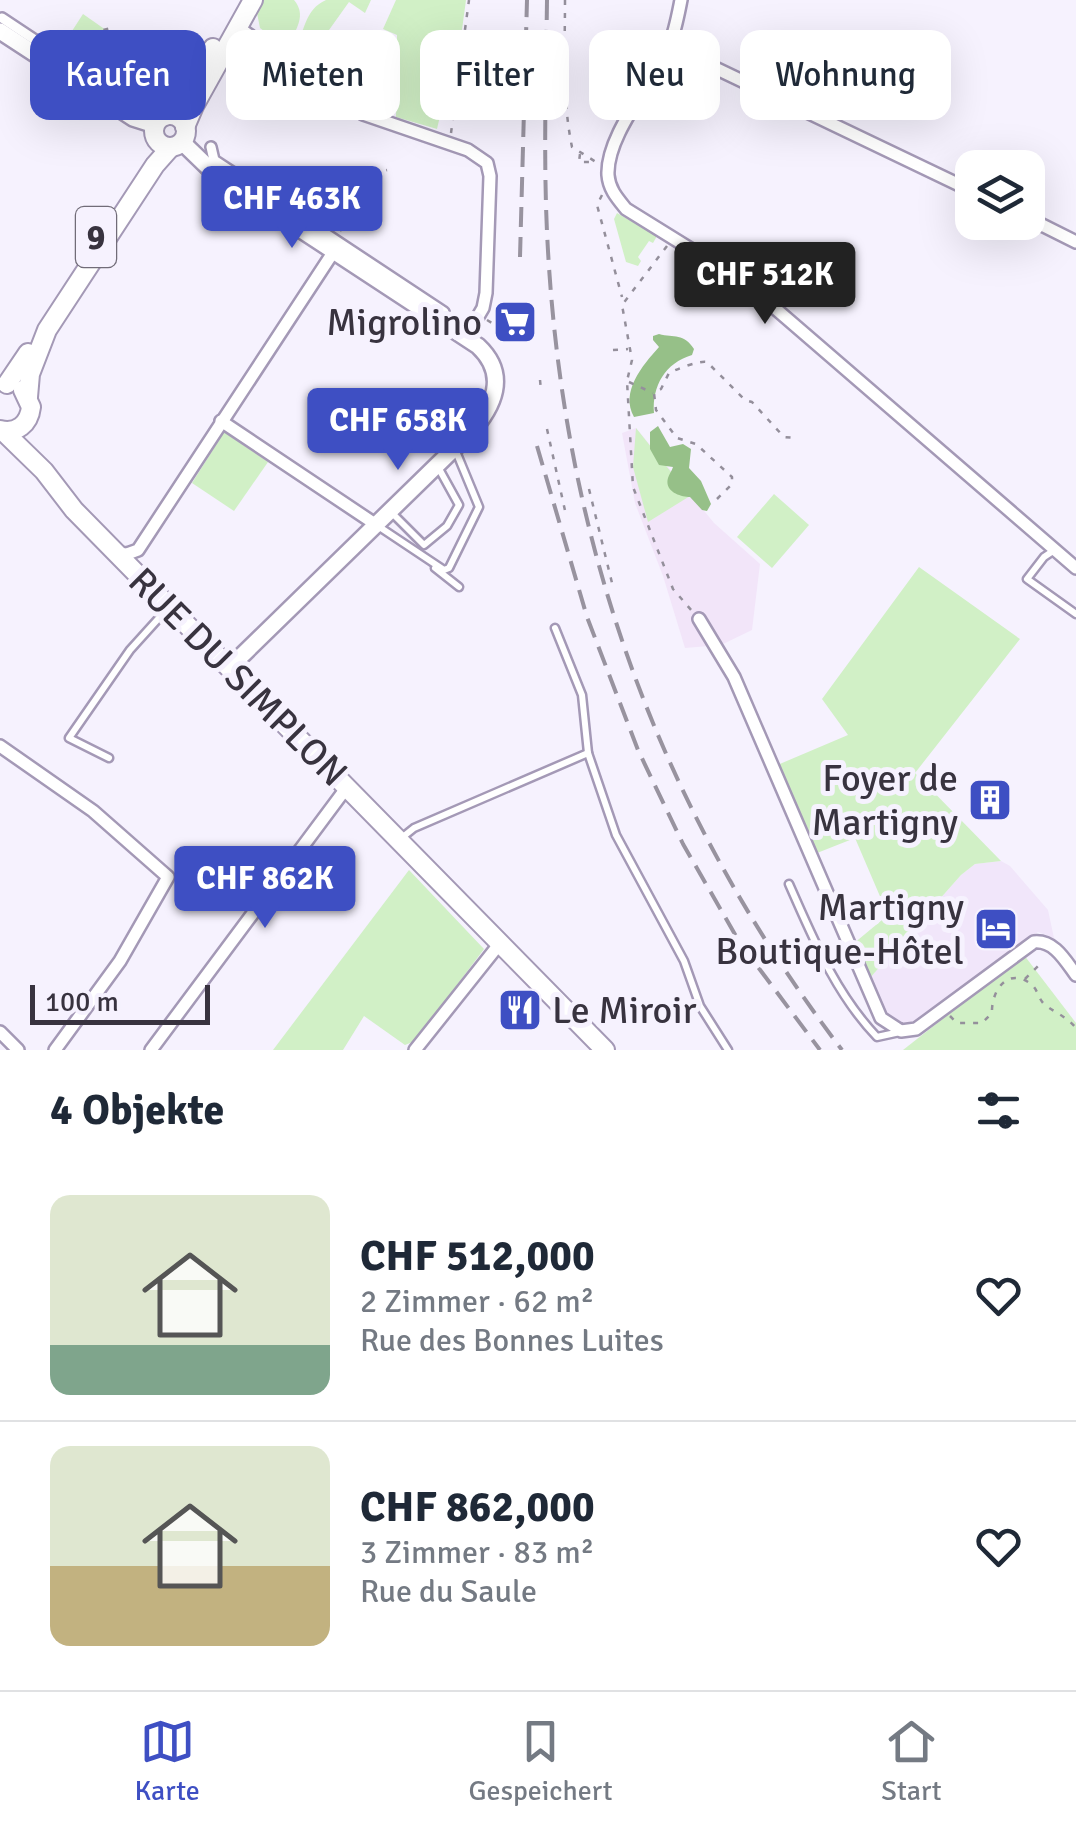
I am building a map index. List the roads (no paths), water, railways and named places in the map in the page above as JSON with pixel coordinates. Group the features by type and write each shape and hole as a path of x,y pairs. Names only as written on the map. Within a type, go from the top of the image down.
{"main road":[{"name":"9","path":"2,431 18,429 29,418 30,374 48,330 155,165 183,99 241,0"},
{"name":"9","path":"4,384 22,365 48,310 154,147 194,106 254,0"},
{"name":"9","path":"4,384 20,387 28,397"},
{"name":"RUE DU SIMPLON","path":"29,418 44,470"},
{"name":"RUE DU SIMPLON","path":"2,431 44,470 63,498 168,607 501,942 601,1049"}],"street":[{"path":"673,30 681,0"},
{"path":"1,24 133,118 169,132 213,172 466,337 491,360 495,396 485,416 378,526 229,668"},
{"path":"1,24 30,42"},
{"path":"238,28 362,114 468,150 487,162 490,176 486,294 483,308 466,337"},
{"path":"720,71 955,184"},
{"path":"628,120 618,139 608,176 613,193 626,209 747,284 1076,568"},
{"path":"210,148 214,160 444,312"},
{"path":"1045,226 1076,242"},
{"path":"116,553 138,550 334,251"},
{"path":"221,420 378,526"},
{"path":"699,619 734,677 881,1018 902,1031 916,1030 1034,942 1053,946 1076,975"},
{"path":"0,746 93,811 168,877 120,961 55,1050"},
{"path":"151,1050 346,787"},
{"path":"414,1050 501,942"},
{"path":"0,1032 18,1050"}],"lane":[{"path":"455,448 479,507 448,568 444,570 378,526 455,448"},
{"path":"391,512 424,546 447,526 458,505 437,466"},
{"path":"378,526 459,587"},
{"path":"1055,550 1044,557 1028,579 1076,614"},
{"path":"109,758 70,738 130,650 168,607"},
{"path":"556,628 582,695 588,753 616,835 684,961 700,1006 728,1050"},
{"path":"400,840 414,828 588,753"},
{"path":"789,884 820,954 862,1022 877,1037 902,1031"}],"railway":[{"path":"520,257 527,0"},
{"path":"547,0 546,220 558,361 576,468 601,572 634,673 674,771 722,867 778,960 842,1050"},
{"path":"537,446 587,617 638,750 683,844 740,943 820,1050"}],"place":[{"name":"Migrolino","path":"515,322"},
{"name":"Foyer de Martigny","path":"990,800"},
{"name":"Martigny Boutique-Hôtel","path":"996,929"},
{"name":"Le Miroir","path":"520,1010"}]}
